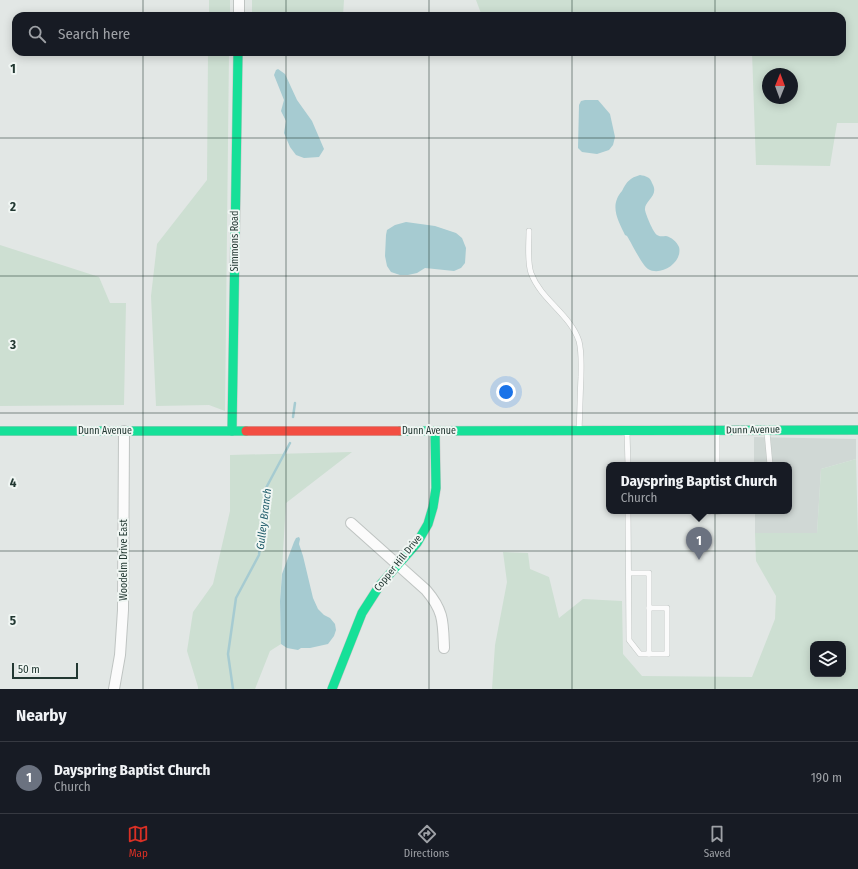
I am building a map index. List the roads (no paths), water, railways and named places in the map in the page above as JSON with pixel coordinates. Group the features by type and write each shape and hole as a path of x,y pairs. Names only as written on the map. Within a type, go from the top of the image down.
{"main road":[{"name":"Simmons Road","path":"232,431 236,264 238,56"},
{"name":"Dunn Avenue","path":"0,431 858,430"},
{"name":"Copper Hill Drive","path":"332,689 362,613 380,585 417,543 428,524 436,488 435,431"}],"street":[{"path":"239,0 239,12"},
{"name":"Woodelm Drive East","path":"114,689 120,655 123,610 124,431"},
{"path":"351,522 426,590 432,598 442,617 444,648"}],"lane":[{"path":"528,231 531,272 537,285 568,321 578,339 581,352 579,430"},
{"path":"717,462 718,430"},
{"path":"767,430 770,462"},
{"path":"627,431 628,462"},
{"path":"628,514 629,640 640,654 667,654 667,608 649,608"},
{"path":"628,573 649,573 649,654"}],"water":[{"path":"278,69 285,74 297,100 312,121 324,149 319,157 304,158 296,155 290,147 284,133 286,121 281,111 284,100 274,75"},
{"path":"598,100 610,114 615,137 613,145 609,150 597,154 582,152 578,148 579,105 581,101"},
{"path":"640,175 649,178 654,187 653,195 647,203 645,210 655,233 660,236 670,237 679,247 678,258 665,270 653,271 646,267 625,235 616,213 615,208 617,198 629,180"},
{"path":"406,222 435,226 456,233 462,238 466,248 465,263 461,268 454,271 425,268 417,273 408,275 400,275 391,272 387,266 385,256 387,230 395,225"},
{"path":"299,537 299,544 313,598 318,609 335,624 336,630 334,636 328,644 310,648 301,648 298,650 287,648 281,644 280,601 282,574 294,542 296,538"}],"waterway":[{"name":"Gulley Branch","path":"293,417 295,403"},
{"name":"Gulley Branch","path":"233,689 228,654 236,598 259,555 266,488 290,443"}],"place":[{"name":"Dayspring Baptist Church","path":"699,560"}]}
